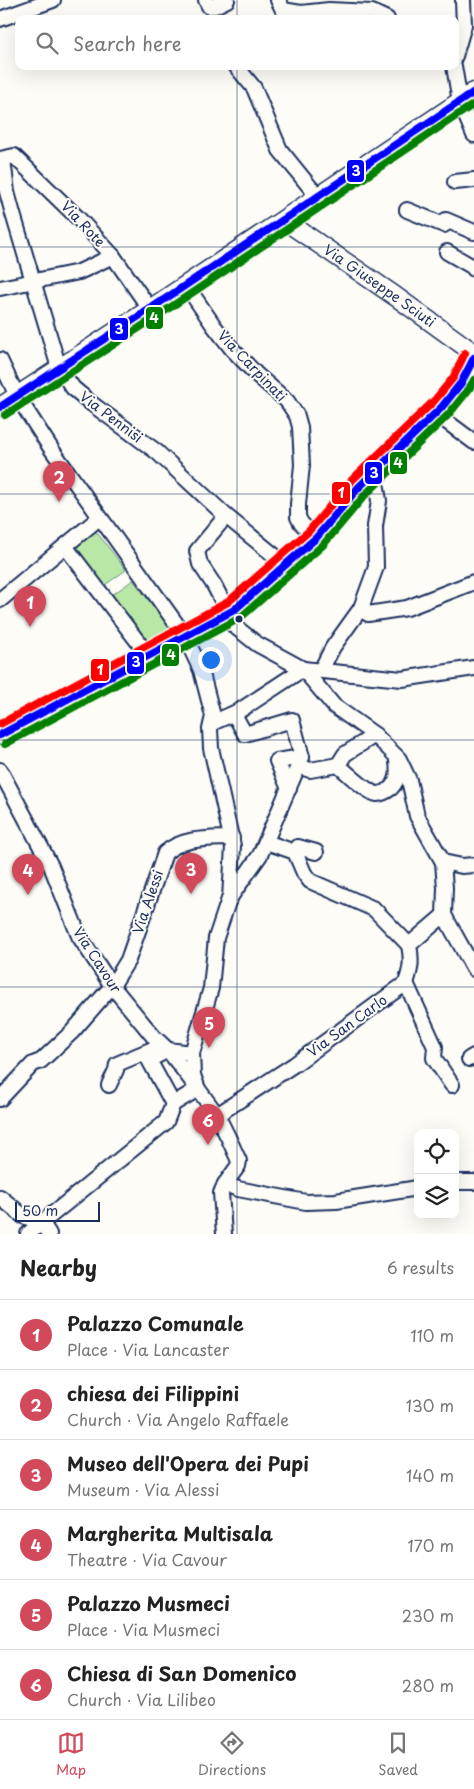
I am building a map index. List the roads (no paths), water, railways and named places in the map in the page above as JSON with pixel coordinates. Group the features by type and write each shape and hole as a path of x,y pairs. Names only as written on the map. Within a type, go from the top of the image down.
{"street":[{"path":"4,17 54,0"},
{"path":"206,0 210,6 215,6 227,0"},
{"path":"459,42 464,25 463,0"},
{"path":"280,5 301,13 329,10 372,12 378,15"},
{"path":"239,70 254,88 280,150 318,197"},
{"path":"456,70 467,97 474,135"},
{"path":"0,407 467,97"},
{"name":"Via Rote","path":"2,159 14,156 79,219 113,256 150,309"},
{"name":"Via Pennisi","path":"2,159 7,192 59,368 73,388 157,452 226,516 286,566"},
{"path":"455,182 474,180"},
{"path":"407,210 444,225 446,220 474,232"},
{"name":"Via Giuseppe Sciuti","path":"284,220 474,353"},
{"path":"447,252 474,269"},
{"path":"0,288 79,272 113,256"},
{"name":"Via Carpinati","path":"186,284 232,349 257,375 287,401 297,416 300,427 302,465 298,517 316,538"},
{"path":"0,735 229,614 316,538 358,488 435,413 462,383 474,358"},
{"path":"0,360 17,396 52,450 185,636 201,670 212,720 210,729 211,748 232,842 230,899"},
{"path":"435,413 474,442"},
{"path":"321,670 333,647 361,608 376,568 375,526 379,501 377,488 371,476"},
{"path":"0,600 98,516"},
{"path":"226,516 197,551 200,564 240,632 299,670 334,706 375,735 396,755 408,780 417,816 443,862 445,888 444,915 474,969"},
{"path":"63,547 146,657"},
{"path":"361,608 368,614 407,608 474,582"},
{"path":"212,720 237,712 299,670 321,670 402,679 474,668"},
{"path":"28,1234 46,1228 166,1122 173,1104 198,1089 193,1075 194,1046 211,988 216,938 230,899 260,855 300,761 292,720 245,734 237,712"},
{"path":"289,789 277,761 300,761 310,770 338,765 345,754 375,735"},
{"path":"338,765 370,791 379,794 390,789 397,779 396,755"},
{"name":"Via Cavour","path":"0,770 51,866 78,936 112,986 198,1089 216,1115 239,1161 238,1166 225,1184"},
{"name":"Via Alessi","path":"0,1099 33,1064 41,1061 72,1032 112,986 128,960 165,853 169,849 195,839 232,842"},
{"path":"266,842 295,852 304,873 310,881 374,909 409,945 412,958 411,969 406,983 436,1047 434,1058 452,1085"},
{"path":"295,852 298,847 316,852"},
{"path":"443,862 462,866 474,865"},
{"path":"409,945 444,915"},
{"name":"Via San Carlo","path":"216,1115 295,1064 406,983"},
{"path":"109,1085 117,1064 161,1044 194,1046"},
{"path":"161,1044 150,1060 173,1104"},
{"path":"459,1182 474,1182"},
{"path":"224,1234 221,1193 225,1184 238,1190 306,1202 336,1201 414,1189"},
{"path":"0,1197 23,1216 46,1228"}],"place":[{"name":"chiesa dei Filippini","path":"59,502"},
{"name":"Palazzo Comunale","path":"30,627"},
{"name":"Museo dell'Opera dei Pupi","path":"191,894"},
{"name":"Margherita Multisala","path":"28,895"},
{"name":"Palazzo Musmeci","path":"209,1048"},
{"name":"Chiesa di San Domenico","path":"208,1145"}]}
